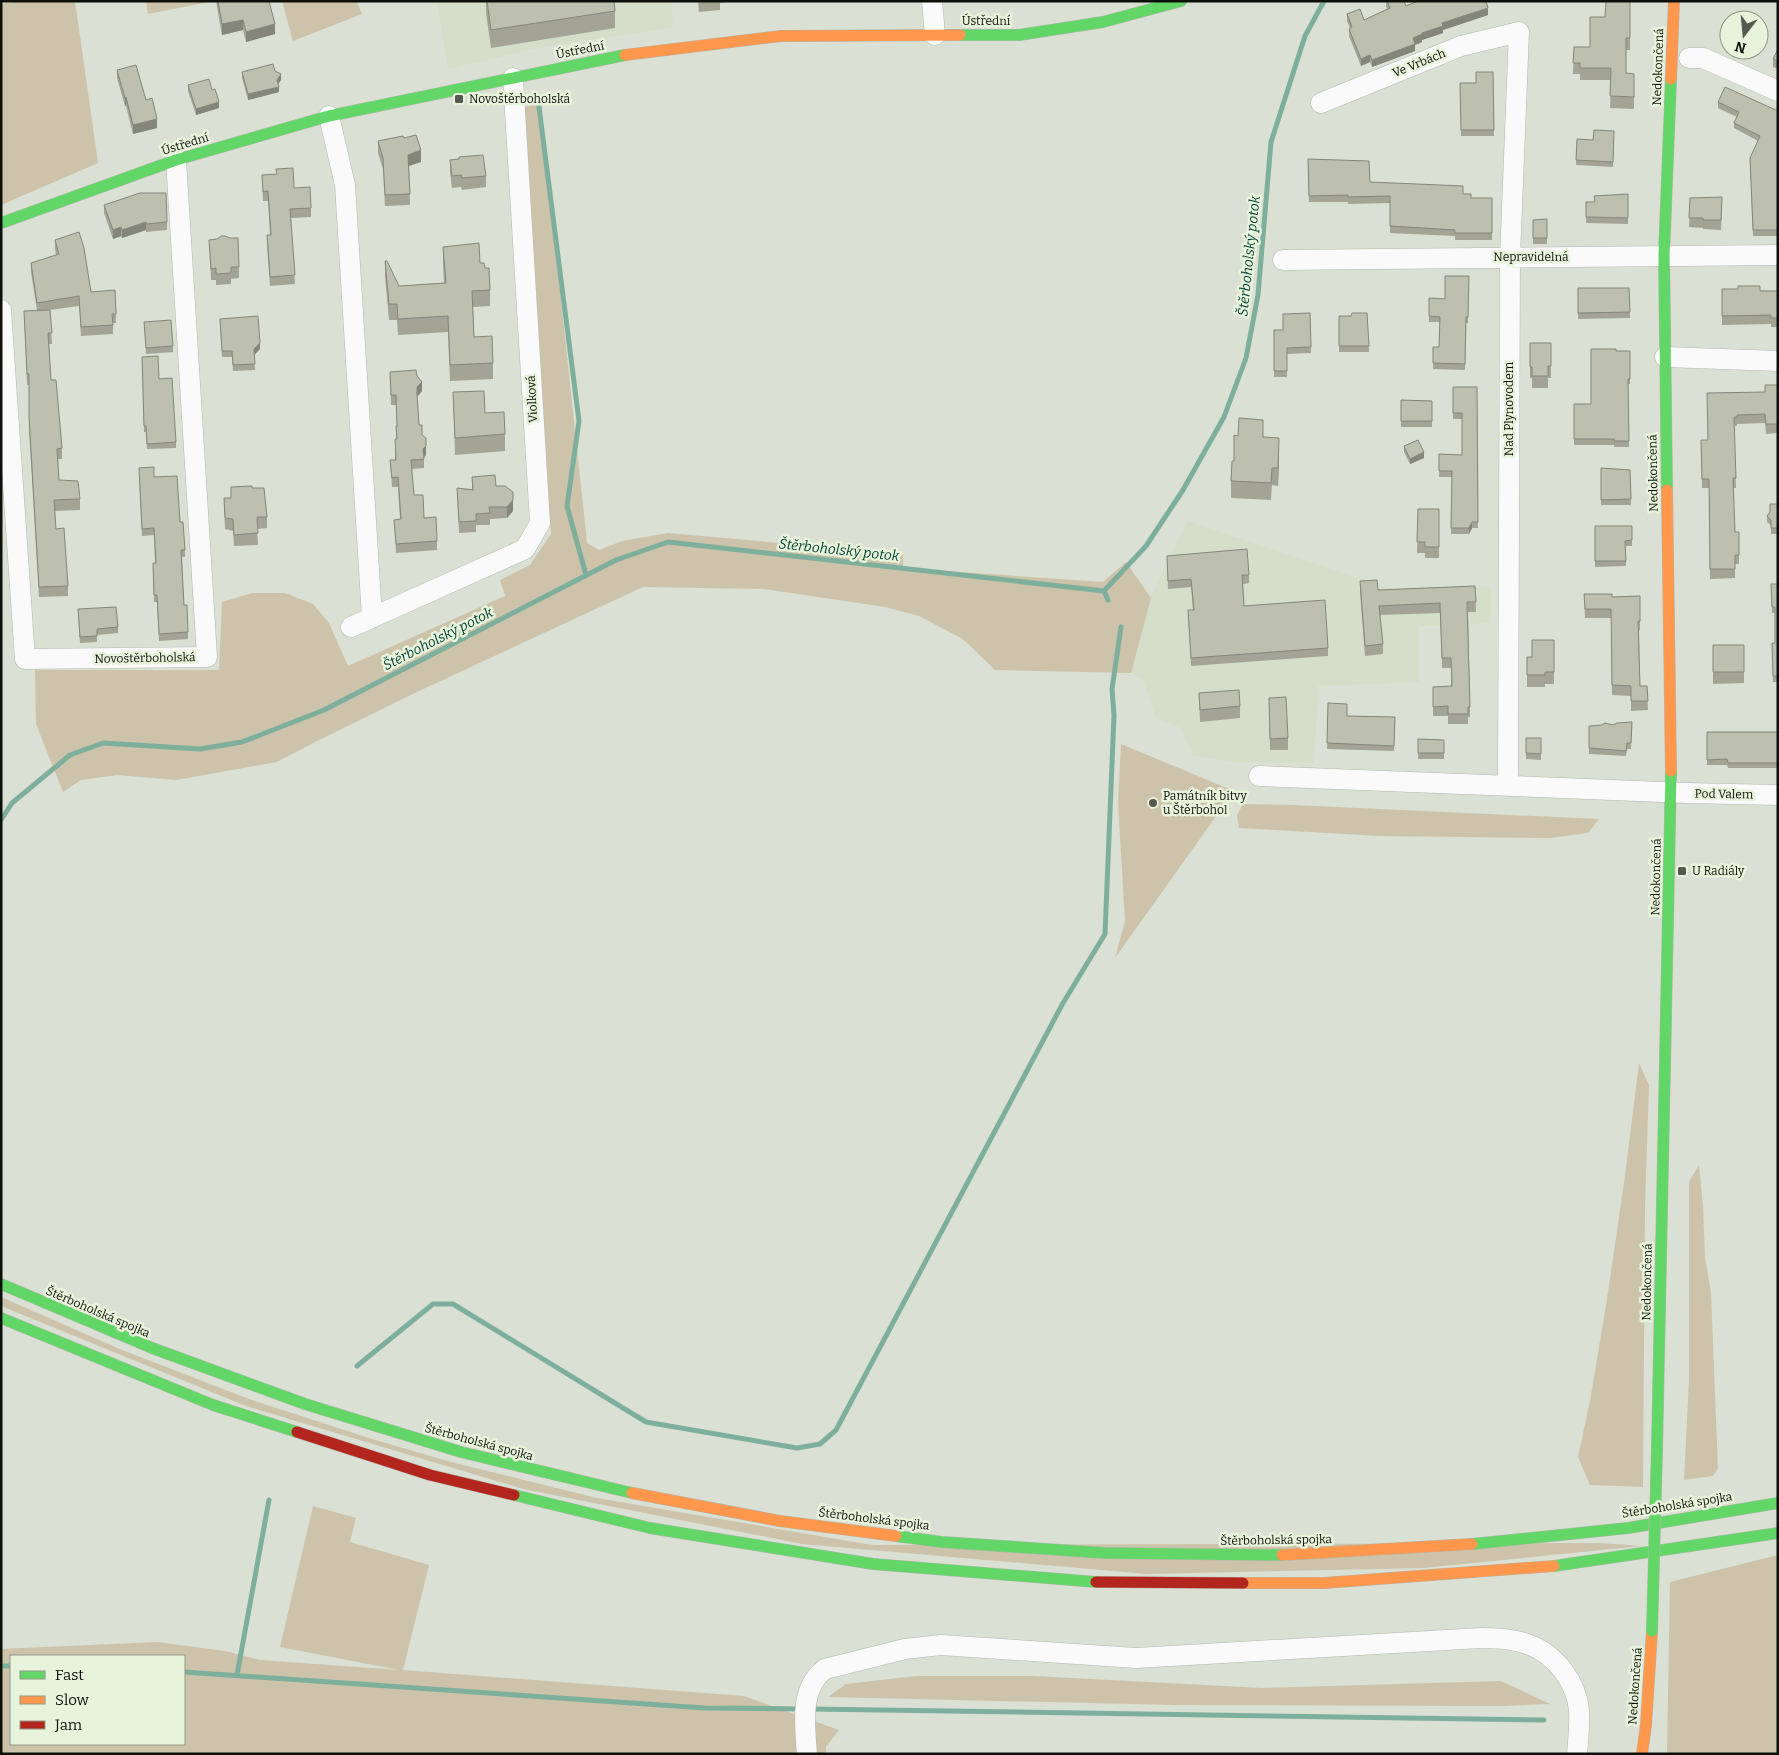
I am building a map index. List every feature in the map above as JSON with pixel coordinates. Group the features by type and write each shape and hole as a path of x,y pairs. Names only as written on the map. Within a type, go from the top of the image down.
{"main road":[{"name":"Nedokončená","path":"1642,1754 1652,1631 1671,793 1664,255 1674,1"},
{"name":"Ústřední","path":"1,223 176,160 328,116 632,54 781,36 1019,35 1103,22 1179,2"},
{"name":"Štěrboholská spojka","path":"1,1284 140,1345 314,1409 402,1436 501,1463 661,1500 760,1518 854,1531 945,1542 1050,1550 1129,1554 1267,1555 1357,1552 1542,1538 1611,1530 1778,1503"},
{"path":"1,1318 127,1373 223,1410 360,1455 451,1482 619,1522 798,1555 1009,1578 1104,1583 1282,1585 1436,1578 1530,1570 1642,1556 1778,1533"}],"street":[{"path":"932,1 935,35"},
{"name":"Ve Vrbách","path":"1322,102 1461,46 1519,32"},
{"name":"Nad Plynovodem","path":"1508,785 1510,257 1519,32"},
{"path":"1690,58 1703,58 1778,91"},
{"name":"Violková","path":"351,627 525,549 540,523 513,78"},
{"path":"328,116 345,185 372,618"},
{"name":"Novoštěrboholská","path":"1,310 25,660 207,657 176,160"},
{"name":"Nepravidelná","path":"1283,260 1778,255"},
{"path":"1665,357 1778,361"},
{"path":"1259,776 1671,793"},
{"name":"Pod Valem","path":"1671,793 1778,795"},
{"path":"807,1754 806,1708 811,1684 817,1675 825,1669 905,1649 941,1645 1136,1658 1481,1638 1503,1638 1531,1645 1544,1653 1564,1672 1574,1689 1579,1710 1577,1754"}],"shaded area":[{"path":"23,1 75,1 98,163 1,205 1,4"},
{"path":"146,1 214,1 148,14"},
{"path":"282,1 363,1 357,2 362,14 293,41"},
{"path":"437,1 671,1 673,27 533,49 448,69"},
{"path":"540,103 587,543 599,550 622,541 668,533 903,554 903,568 1103,582 1126,562 1151,598 1131,673 995,670 963,639 919,616 885,607 764,589 643,587 417,692 277,762 176,780 117,775 81,780 63,792 36,724 35,670 219,670 222,602 252,593 285,593 313,604 329,623 348,666 505,596 500,580 530,565 551,534 525,107"},
{"path":"1188,521 1398,592 1491,587 1491,623 1419,626 1419,682 1318,686 1314,763 1231,762 1193,755 1181,728 1156,718 1144,682 1131,673 1151,598 1166,563"},
{"path":"1121,744 1234,791 1115,958 1125,921 1118,803"},
{"path":"1243,804 1599,819 1588,833 1550,838 1380,836 1239,828 1237,815"},
{"path":"1639,1063 1649,1085 1645,1206 1643,1487 1590,1485 1578,1457 1590,1401 1607,1299"},
{"path":"1699,1165 1705,1257 1711,1293 1718,1468 1713,1476 1684,1480 1689,1380 1689,1182"},
{"path":"1,1297 122,1350 249,1399 372,1439 451,1462 597,1498 872,1545 1599,1543 1642,1546 1423,1568 1147,1574 802,1544 523,1489 246,1406 1,1306"},
{"path":"313,1506 356,1518 350,1542 429,1565 403,1670 744,1696 839,1730 826,1747 826,1754 1,1754 1,1649 157,1642 225,1651 260,1660 399,1670 280,1647"},
{"path":"1778,1555 1778,1754 1667,1754 1670,1582"},
{"path":"916,1676 1034,1676 1262,1688 1501,1681 1550,1704 1502,1706 1175,1705 828,1697 846,1684"}],"building":[{"path":"218,1 269,1 275,24 246,32 243,20 222,24"},
{"path":"487,1 614,1 615,11 491,30"},
{"path":"1387,1 1404,1 1406,6 1418,1 1486,1 1488,8 1442,23 1443,26 1413,38 1415,44 1372,60 1370,55 1361,59 1349,29 1352,27 1347,14 1360,9 1364,20 1390,8"},
{"path":"1606,1 1630,1 1630,38 1626,38 1626,73 1634,74 1634,97 1610,96 1611,68 1580,68 1580,63 1573,63 1574,47 1590,47 1590,17 1605,17"},
{"path":"1778,49 1778,61 1773,59"},
{"path":"273,64 275,71 281,74 277,80 279,87 248,94 242,72"},
{"path":"136,65 146,100 152,98 157,119 133,125 117,70"},
{"path":"1476,72 1493,72 1494,130 1461,130 1460,83 1476,83"},
{"path":"209,79 212,90 215,89 219,102 196,109 188,85"},
{"path":"1725,87 1778,111 1778,230 1753,230 1750,158 1760,136 1734,123 1739,112 1718,102"},
{"path":"1594,130 1614,131 1613,162 1576,160 1577,139 1593,140"},
{"path":"416,135 421,150 408,155 410,194 385,195 383,158 378,141"},
{"path":"483,155 486,176 462,178 461,175 452,176 450,160 459,159 459,157"},
{"path":"1308,159 1369,161 1370,182 1463,186 1463,194 1471,194 1471,198 1492,198 1492,233 1455,233 1455,230 1390,226 1390,196 1309,196"},
{"path":"293,168 294,188 310,187 311,208 290,209 295,275 270,277 267,235 271,235 268,191 263,192 262,175 277,174 276,169"},
{"path":"140,193 166,193 167,222 146,224 146,222 122,230 121,227 113,230 104,205"},
{"path":"1628,194 1628,218 1586,217 1586,202 1595,202 1594,196"},
{"path":"1722,197 1721,220 1689,218 1690,198"},
{"path":"1547,219 1547,238 1533,238 1533,220"},
{"path":"79,232 84,248 91,292 115,290 116,314 112,314 113,325 81,327 79,296 37,303 31,263 59,254 55,240"},
{"path":"221,236 238,238 239,267 231,267 231,273 216,274 216,268 211,269 209,240 217,239"},
{"path":"479,243 480,263 484,263 485,268 489,268 490,290 472,291 474,337 492,336 493,363 450,365 448,316 398,319 397,304 389,304 385,261 387,261 399,286 446,283 443,247"},
{"path":"1445,276 1469,276 1465,364 1433,363 1433,347 1439,347 1440,317 1429,316 1429,298 1445,299"},
{"path":"1738,286 1760,286 1760,291 1778,291 1778,318 1771,318 1771,315 1722,316 1722,289 1738,289"},
{"path":"1578,288 1629,288 1630,312 1578,313"},
{"path":"50,310 52,333 48,333 51,380 56,380 62,448 57,449 59,480 78,481 80,499 54,500 56,529 64,528 68,586 39,587 29,417 29,374 27,374 24,311"},
{"path":"1310,313 1311,347 1287,348 1287,371 1274,371 1274,330 1283,330 1283,314"},
{"path":"1352,313 1367,313 1369,346 1339,346 1339,316 1351,316"},
{"path":"258,316 260,343 254,349 255,364 233,365 232,351 222,351 220,319"},
{"path":"171,320 173,346 146,348 144,322"},
{"path":"1530,343 1551,343 1551,366 1548,366 1548,376 1532,376"},
{"path":"1591,349 1630,351 1630,379 1628,379 1629,441 1574,439 1574,404 1591,404"},
{"path":"158,356 159,379 172,378 176,442 147,444 146,426 144,426 142,357"},
{"path":"416,370 417,376 422,382 417,387 417,394 419,425 422,425 422,435 426,438 426,446 423,449 424,459 411,460 414,495 423,495 424,518 436,517 437,541 396,544 394,520 401,519 398,477 392,478 390,460 396,460 395,439 397,439 397,426 396,395 391,395 390,372"},
{"path":"1765,385 1778,385 1778,424 1766,424 1765,414 1737,415 1737,417 1734,417 1736,478 1733,478 1735,532 1739,532 1739,555 1735,555 1735,569 1710,569 1709,479 1702,479 1701,440 1708,440 1707,393 1765,392"},
{"path":"1453,387 1477,387 1478,522 1472,522 1469,528 1451,528 1452,471 1439,471 1439,454 1462,455 1462,413 1453,413"},
{"path":"484,391 485,413 504,412 505,434 455,438 453,392"},
{"path":"1401,400 1432,401 1432,421 1401,421"},
{"path":"1239,418 1263,420 1263,437 1279,438 1278,468 1272,468 1271,483 1231,481 1232,461 1234,461 1234,435 1238,436"},
{"path":"1418,440 1424,452 1410,459 1404,446"},
{"path":"154,467 154,477 177,476 180,522 183,522 185,550 181,550 184,605 187,605 188,632 159,634 157,595 154,595 153,563 156,563 154,528 142,529 139,468"},
{"path":"1601,468 1630,470 1631,499 1601,500"},
{"path":"495,475 496,486 505,486 513,492 513,500 507,507 489,507 490,513 476,514 476,521 459,522 457,488 473,490 472,477"},
{"path":"252,486 252,488 264,488 267,517 257,517 258,533 234,535 233,519 225,518 224,498 231,498 231,487"},
{"path":"1770,504 1778,504 1778,528 1771,528 1771,520 1767,516 1770,512"},
{"path":"1418,509 1439,509 1439,547 1425,547 1425,542 1417,542"},
{"path":"1595,526 1632,526 1632,540 1625,541 1626,561 1595,561"},
{"path":"1247,549 1249,575 1242,575 1244,606 1325,600 1328,648 1191,658 1188,610 1194,610 1191,579 1168,581 1167,556"},
{"path":"1377,580 1378,590 1475,586 1476,602 1467,602 1470,707 1468,707 1468,714 1448,714 1448,706 1433,707 1433,687 1452,686 1451,658 1442,658 1440,603 1379,606 1383,644 1365,646 1360,581"},
{"path":"1771,584 1778,584 1778,676 1773,676 1772,643 1775,643 1775,607 1772,607"},
{"path":"1584,594 1612,594 1612,597 1640,596 1640,621 1638,621 1640,686 1647,686 1648,701 1631,701 1631,686 1612,685 1611,609 1585,609"},
{"path":"116,607 118,627 97,629 97,636 80,637 78,609"},
{"path":"1532,640 1554,640 1554,672 1545,672 1545,675 1527,675 1527,657 1532,657"},
{"path":"1713,645 1744,645 1744,672 1713,672"},
{"path":"1239,690 1240,706 1200,710 1199,693"},
{"path":"1286,697 1288,738 1270,739 1269,698"},
{"path":"1328,703 1347,704 1347,716 1395,717 1394,746 1327,743"},
{"path":"1632,722 1631,743 1627,743 1626,751 1589,748 1589,726 1605,723 1613,725"},
{"path":"1707,732 1778,732 1778,763 1728,763 1727,759 1707,760"},
{"path":"1526,738 1541,738 1541,754 1526,753"},
{"path":"1418,739 1444,740 1444,753 1418,753"}],"waterway":[{"name":"Štěrboholský potok","path":"1,820 12,803 70,755 103,743 200,749 242,742 324,710 616,560 668,542 1104,591 1146,546 1183,490 1224,417 1246,358 1258,295 1271,142 1305,36 1324,1"},
{"path":"538,99 579,421 567,506 586,575"},
{"path":"1104,591 1108,600"},
{"path":"357,1366 433,1304 453,1304 646,1422 797,1448 820,1444 836,1430 1063,1003 1105,934 1114,715 1112,689 1121,627"},
{"path":"237,1675 269,1500"},
{"path":"1,1666 10,1666"},
{"path":"185,1672 705,1708 801,1709"},
{"path":"810,1709 1544,1720"}],"traffic: fast":[{"path":"960,35 1019,35 1103,22 1181,1"},
{"path":"1,223 176,160 329,116 625,55"},
{"path":"1667,490 1664,255 1671,79"},
{"path":"1657,1449 1671,771"},
{"path":"1,1284 152,1348 305,1404 461,1452 632,1493"},
{"path":"1,1318 213,1405 297,1432"},
{"path":"1652,1631 1657,1449"},
{"path":"514,1495 650,1528 873,1564 1096,1582"},
{"path":"1472,1544 1628,1528 1778,1503"},
{"path":"1554,1566 1778,1533"},
{"path":"896,1536 942,1542 1105,1553 1282,1555"}],"traffic: slow":[{"path":"1671,79 1674,1"},
{"path":"625,55 781,36 960,35"},
{"path":"1667,490 1671,771"},
{"path":"632,1493 780,1521 896,1536"},
{"path":"1282,1555 1472,1544"},
{"path":"1243,1583 1324,1583 1554,1566"},
{"path":"1642,1754 1646,1725 1652,1631"}],"traffic: jam":[{"path":"297,1432 430,1475 514,1495"},
{"path":"1096,1582 1243,1583"}],"place":[{"name":"Novoštěrboholská","path":"459,99"},
{"name":"Památník bitvy u Štěrbohol","path":"1153,803"},
{"name":"U Radiály","path":"1682,871"}]}
